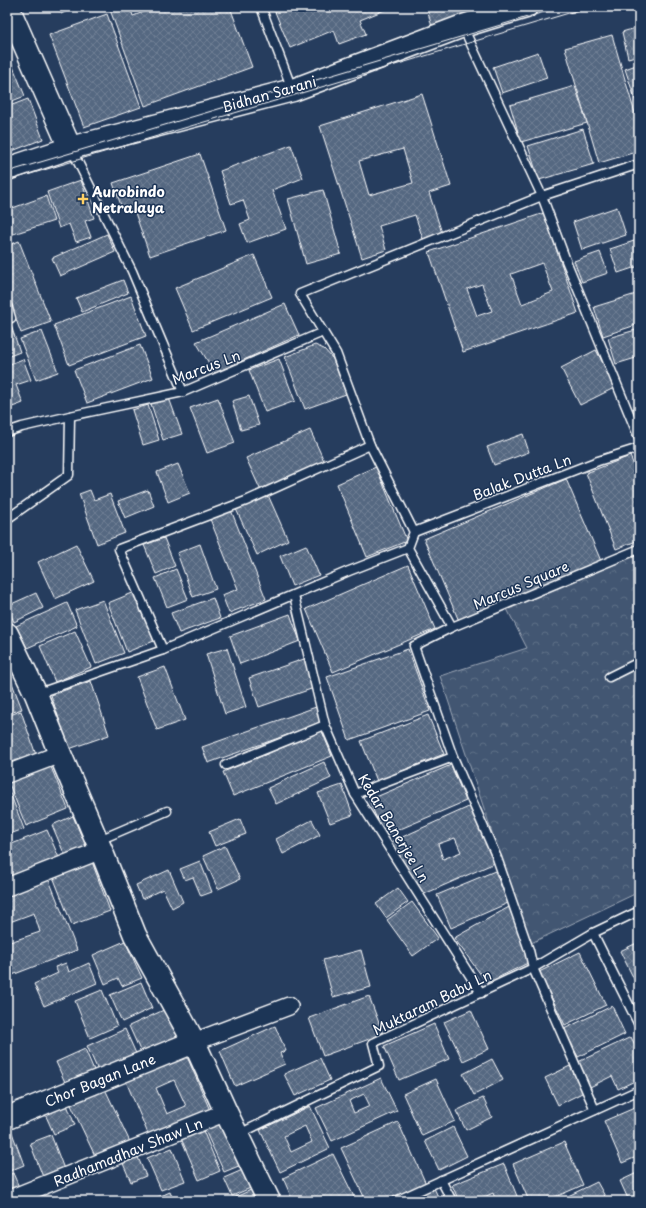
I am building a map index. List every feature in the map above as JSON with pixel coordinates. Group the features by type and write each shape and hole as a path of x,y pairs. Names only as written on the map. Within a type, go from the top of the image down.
{"street":[{"path":"8,7 70,148"},
{"name":"Bidhan Sarani","path":"7,169 70,148 293,90 463,26 493,12 526,7"},
{"path":"7,634 36,694 135,935 194,1042 269,1201"},
{"path":"7,774 60,754"},
{"path":"7,887 99,846"},
{"path":"194,1042 289,1006"},
{"name":"Chor Bagan Lane","path":"7,1118 194,1042"},
{"name":"Radhamadhav Shaw Ln","path":"7,1200 226,1112"}],"lane":[{"path":"261,7 293,90"},
{"path":"463,26 542,196 564,258 639,438"},
{"path":"70,148 132,271 183,392"},
{"path":"36,694 163,650 349,571 408,548 414,532 370,445 336,353 300,294 542,196 639,164"},
{"path":"7,305 11,318"},
{"name":"Marcus Ln","path":"7,432 70,416 183,392 323,332"},
{"path":"7,519 69,475 70,416"},
{"path":"163,650 119,549 246,501 370,445"},
{"name":"Balak Dutta Ln","path":"414,532 598,461 639,448"},
{"path":"408,548 452,627"},
{"name":"Marcus Square","path":"453,756 414,646 452,627 639,550"},
{"name":"Kedar Banerjee Ln","path":"294,595 325,725 355,794 481,993"},
{"path":"609,676 639,662"},
{"path":"226,765 325,725"},
{"path":"355,794 453,756 497,858 529,950 533,968 595,1110"},
{"path":"99,846 166,811"},
{"name":"Muktaram Babu Ln","path":"238,1135 379,1066 373,1043 533,968 593,933 639,911"},
{"path":"593,933 639,1025"},
{"path":"396,1201 639,1090"},
{"path":"441,1180 452,1201"}],"green space":[{"path":"639,554 639,892 529,944 440,676 527,648 507,609"}],"building":[{"path":"58,7 76,7 61,14"},
{"path":"109,7 130,7 133,16 157,7 230,7 252,67 145,106"},
{"path":"273,7 392,7 360,20 366,34 339,44 334,30 290,48"},
{"path":"432,7 486,7 487,11 432,27 427,9"},
{"path":"107,14 141,107 84,127 49,35"},
{"path":"639,27 639,55 628,58 622,32"},
{"path":"612,35 639,127 639,151 599,163 565,48"},
{"path":"538,52 547,78 502,93 493,67"},
{"path":"9,57 25,96 7,103 7,58"},
{"path":"639,64 639,101 636,102 625,69"},
{"path":"575,86 587,123 521,142 510,105"},
{"path":"422,94 451,186 429,193 442,233 423,239 415,215 379,226 386,250 362,258 320,126","holes":["403,149 413,183 369,195 359,161"]},
{"path":"28,99 43,139 7,153 7,107"},
{"path":"583,129 594,164 539,180 528,146"},
{"path":"291,145 303,178 272,190 286,229 247,243 240,224 250,220 243,200 231,204 220,171"},
{"path":"200,154 226,230 150,256 133,207 123,211 113,183"},
{"path":"81,180 94,218 85,221 91,237 76,242 69,224 59,228 47,192"},
{"path":"323,190 341,254 306,264 288,199"},
{"path":"46,196 54,221 7,236 7,210"},
{"path":"617,207 626,235 582,250 573,222"},
{"path":"544,213 578,313 463,352 429,252","holes":["542,263 553,292 522,304 511,274","482,284 492,311 477,316 467,289"]},
{"path":"107,234 115,252 60,276 52,258"},
{"path":"637,240 639,247 639,266 618,273 610,249"},
{"path":"19,241 51,322 21,333 7,295 7,246"},
{"path":"600,252 608,273 582,282 574,261"},
{"path":"254,255 272,297 193,330 175,288"},
{"path":"123,280 128,293 82,312 76,298"},
{"path":"636,294 639,304 639,324 603,336 594,307"},
{"path":"131,296 146,336 69,365 54,325"},
{"path":"285,304 299,335 215,373 196,342"},
{"path":"7,314 20,352 7,357"},
{"path":"639,329 639,357 616,364 608,338"},
{"path":"42,331 58,372 36,380 20,339"},
{"path":"140,345 153,378 87,403 74,370"},
{"path":"315,345 324,349 333,359 346,394 305,409 285,357"},
{"path":"596,350 616,387 580,405 561,368"},
{"path":"23,359 31,380 16,385 23,403 7,409 7,365"},
{"path":"279,359 295,401 265,412 249,370"},
{"path":"249,396 259,425 241,430 232,401"},
{"path":"169,398 182,434 163,440 151,404"},
{"path":"218,398 235,443 207,453 190,408"},
{"path":"148,405 159,440 143,445 132,410"},
{"path":"639,407 639,429 632,409"},
{"path":"310,430 325,463 261,491 246,458"},
{"path":"523,434 529,452 494,465 487,447"},
{"path":"630,456 639,478 639,540 616,549 586,473"},
{"path":"178,464 190,493 168,502 157,472"},
{"path":"376,467 407,541 367,557 337,484"},
{"path":"566,479 601,561 459,621 424,539"},
{"path":"90,490 94,500 110,494 125,533 97,544 79,494"},
{"path":"148,490 154,506 125,518 118,501"},
{"path":"268,495 288,540 257,555 236,509"},
{"path":"231,510 266,599 229,613 222,595 238,589 210,519"},
{"path":"164,538 175,566 156,574 144,545"},
{"path":"76,544 94,581 55,599 38,562"},
{"path":"200,544 216,589 193,597 177,553"},
{"path":"306,545 319,575 292,586 280,556"},
{"path":"408,565 435,629 333,672 306,609"},
{"path":"176,569 188,599 167,607 155,578"},
{"path":"135,592 154,641 127,652 108,603"},
{"path":"36,593 43,608 14,622 7,606"},
{"path":"213,598 220,618 179,633 171,613"},
{"path":"103,600 124,653 96,664 75,610"},
{"path":"67,603 77,626 27,648 16,626"},
{"path":"290,614 300,641 240,664 230,636"},
{"path":"75,631 91,667 55,682 40,646"},
{"path":"227,648 246,707 225,714 206,654"},
{"path":"408,649 430,711 349,740 327,677"},
{"path":"304,659 314,688 259,707 249,678"},
{"path":"165,667 185,720 157,730 137,677"},
{"path":"7,670 22,709 7,714"},
{"path":"91,681 109,735 69,749 51,695"},
{"path":"316,707 321,723 208,763 202,747"},
{"path":"21,711 36,755 7,765 7,716"},
{"path":"428,715 444,754 377,781 361,741"},
{"path":"322,731 332,756 233,796 223,772"},
{"path":"49,762 68,809 26,826 7,779"},
{"path":"324,762 331,778 276,804 268,788"},
{"path":"451,765 466,801 384,836 369,800"},
{"path":"7,785 24,829 7,835"},
{"path":"342,785 353,815 330,823 318,793"},
{"path":"471,806 497,862 422,895 389,843","holes":["455,838 461,852 443,859 438,844"]},
{"path":"73,816 87,849 66,858 52,825"},
{"path":"240,819 246,834 215,846 209,832"},
{"path":"312,820 320,835 283,854 276,839"},
{"path":"47,830 60,860 7,882 7,846"},
{"path":"225,846 240,879 218,889 203,856"},
{"path":"91,859 110,911 72,925 52,874"},
{"path":"200,861 212,892 201,896 193,877 185,880 180,869"},
{"path":"169,870 183,902 172,908 163,889 142,899 136,885"},
{"path":"495,871 508,903 451,928 437,895"},
{"path":"49,880 77,950 7,977 7,943 40,932 34,913 7,923 7,896"},
{"path":"398,888 408,902 386,918 376,904"},
{"path":"412,902 438,938 413,956 387,920"},
{"path":"509,907 530,962 487,983 454,938"},
{"path":"125,941 142,978 122,986 118,978 105,984 93,955"},
{"path":"639,942 639,989 620,951"},
{"path":"361,950 371,987 333,997 323,960"},
{"path":"580,952 606,1005 565,1025 539,972"},
{"path":"66,963 69,972 89,963 97,983 44,1006 34,984 58,973 55,967"},
{"path":"141,982 152,1008 122,1022 110,995"},
{"path":"102,990 117,1026 90,1038 75,1001"},
{"path":"369,996 383,1034 323,1056 309,1018"},
{"path":"612,1006 625,1034 578,1057 564,1029"},
{"path":"166,1009 180,1040 143,1057 129,1026"},
{"path":"471,1010 489,1049 463,1061 444,1022"},
{"path":"434,1024 449,1059 399,1080 384,1046"},
{"path":"275,1026 286,1051 280,1053 285,1064 235,1086 220,1051"},
{"path":"125,1029 138,1058 100,1075 87,1046"},
{"path":"631,1037 639,1053 639,1079 618,1089 612,1076 590,1087 578,1062"},
{"path":"85,1049 97,1077 68,1089 56,1062"},
{"path":"186,1054 212,1115 151,1141 125,1079","holes":["174,1080 186,1106 167,1114 156,1088"]},
{"path":"320,1058 330,1080 295,1096 284,1074"},
{"path":"492,1059 503,1080 474,1095 463,1074"},
{"path":"570,1066 584,1092 558,1105 545,1078"},
{"path":"381,1078 397,1111 332,1141 316,1108","holes":["364,1094 370,1106 354,1113 349,1101"]},
{"path":"436,1079 455,1121 422,1136 403,1094"},
{"path":"105,1089 130,1142 96,1158 71,1105"},
{"path":"483,1098 492,1117 466,1130 456,1111"},
{"path":"67,1105 75,1125 54,1134 45,1114"},
{"path":"310,1106 330,1148 280,1172 260,1130","holes":["305,1126 312,1142 291,1152 284,1136"]},
{"path":"639,1106 639,1156 622,1163 604,1121"},
{"path":"225,1116 246,1163 224,1172 203,1126"},
{"path":"398,1122 426,1184 389,1201 366,1201 341,1148"},
{"path":"201,1126 220,1171 199,1180 180,1136"},
{"path":"453,1127 467,1156 439,1170 425,1141"},
{"path":"11,1130 24,1165 7,1172 7,1131"},
{"path":"51,1135 64,1169 43,1177 30,1143"},
{"path":"564,1142 583,1185 546,1201 529,1201 513,1164"},
{"path":"172,1148 185,1181 161,1190 147,1158"},
{"path":"136,1153 146,1176 131,1182 121,1159"},
{"path":"333,1154 356,1201 293,1201 283,1178"},
{"path":"504,1164 519,1201 496,1201 493,1193 480,1199 481,1201 459,1201 452,1185"},
{"path":"247,1168 255,1186 232,1196 224,1178"},
{"path":"639,1172 639,1201 629,1201 620,1181"},
{"path":"13,1173 21,1192 7,1197 7,1176"},
{"path":"597,1182 607,1200 611,1198 612,1201 568,1201 566,1197"},
{"path":"434,1188 440,1201 407,1201"},
{"path":"253,1189 258,1201 227,1201"},
{"path":"170,1192 174,1201 149,1201"}],"tram line":[{"path":"7,172 561,7"},
{"path":"7,181 589,7"}],"place":[{"name":"Aurobindo Netralaya","path":"83,199"}]}
